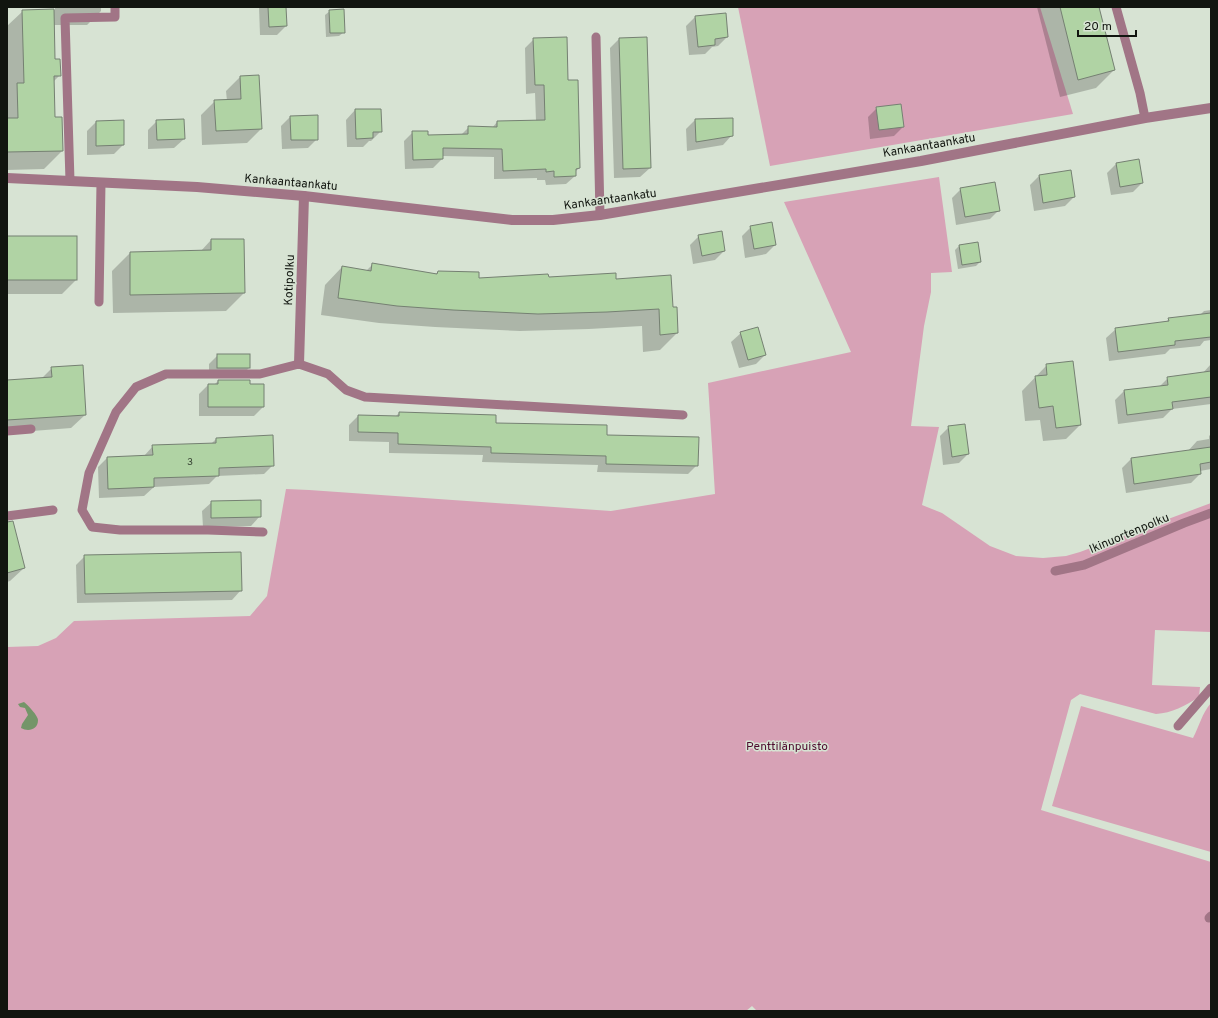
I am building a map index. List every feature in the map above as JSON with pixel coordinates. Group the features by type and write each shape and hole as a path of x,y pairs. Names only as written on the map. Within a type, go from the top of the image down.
{"street":[{"name":"Kankaantaankatu","path":"7,178 198,187 304,196 512,220 553,220 600,215 921,161 1145,118 1211,108"},
{"name":"Kotipolku","path":"299,364 304,196"}],"lane":[{"path":"70,181 66,18 115,17 115,7"},
{"path":"1116,7 1140,93 1145,118"},
{"path":"596,37 600,215"},
{"path":"98,302 101,183"},
{"path":"263,532 208,530 120,530 92,527 82,510 89,473 116,412 136,387 166,374 260,374 299,364 328,374 346,390 365,397 683,415"},
{"path":"7,431 31,429"},
{"path":"7,516 53,510"},
{"name":"Ikinuortenpolku","path":"1055,571 1084,565 1211,513"},
{"path":"1178,726 1211,688"}],"green space":[{"path":"738,7 1040,7 1073,114 770,166"},
{"name":"Penttilänpuisto","path":"939,177 952,272 931,273 931,292 924,326 911,426 939,427 922,505 942,513 990,546 1016,556 1043,558 1066,556 1080,552 1211,503 1211,632 1155,630 1152,685 1200,687 1199,697 1168,712 1156,714 1080,694 1071,700 1041,810 1211,862 1211,1011 757,1011 752,1006 746,1011 7,1011 7,647 38,646 56,638 74,621 250,616 267,596 286,489 611,511 715,494 708,383 851,352 784,202"},
{"path":"1211,703 1211,852 1052,806 1081,706 1193,738"}],"shaded area":[{"path":"24,702 38,718 38,723 36,726 29,730 21,728 28,715 25,708 20,707 18,704"}],"building":[{"path":"268,7 286,7 287,26 269,27"},
{"path":"1060,7 1099,7 1115,70 1078,80"},
{"path":"54,9 55,59 60,59 61,76 54,76 55,117 62,117 63,151 7,152 7,118 18,118 17,83 24,83 22,10"},
{"path":"344,9 345,33 330,33 329,10"},
{"path":"726,13 728,37 715,39 715,45 698,47 695,16"},
{"path":"567,37 568,80 578,80 580,168 576,169 576,176 554,177 554,171 546,172 546,169 503,171 502,149 443,148 443,159 413,160 412,131 428,131 428,135 468,134 468,126 497,127 497,121 545,120 544,85 535,85 533,38"},
{"path":"647,37 651,168 623,169 619,38"},
{"path":"259,75 262,129 216,131 214,100 241,99 240,76"},
{"path":"901,104 904,127 879,130 876,107"},
{"path":"355,109 381,109 382,132 373,132 373,138 356,139"},
{"path":"318,115 318,140 291,140 290,116"},
{"path":"733,118 733,136 696,142 695,119"},
{"path":"184,119 185,139 157,140 156,120"},
{"path":"124,120 124,145 96,146 96,121"},
{"path":"1139,159 1143,183 1120,187 1116,163"},
{"path":"1071,170 1075,197 1043,203 1039,175"},
{"path":"995,182 1000,211 965,217 960,188"},
{"path":"772,222 776,245 754,249 750,226"},
{"path":"722,231 725,251 702,256 698,235"},
{"path":"7,236 77,236 77,280 7,280"},
{"path":"211,239 244,239 245,293 130,295 130,252 211,250"},
{"path":"978,242 981,262 962,265 959,245"},
{"path":"372,263 437,274 438,271 479,272 479,278 548,274 549,277 616,273 616,279 671,275 673,307 677,307 678,333 660,335 659,309 538,314 397,306 338,298 342,266 371,271"},
{"path":"1211,313 1211,337 1175,341 1175,345 1118,352 1115,328 1169,321 1168,318"},
{"path":"758,327 766,355 748,360 740,332"},
{"path":"217,354 250,354 250,368 217,368"},
{"path":"1073,361 1081,425 1056,428 1053,406 1039,408 1035,376 1047,375 1046,364"},
{"path":"83,365 86,415 7,420 7,380 52,377 51,367"},
{"path":"1211,371 1211,397 1172,402 1173,409 1127,415 1124,390 1168,385 1167,377"},
{"path":"218,380 250,380 250,384 264,384 264,407 208,407 208,384 218,384"},
{"path":"399,412 496,415 496,423 607,425 607,435 699,437 698,466 606,464 606,456 491,453 491,447 398,444 398,433 358,432 358,415 399,416"},
{"path":"965,424 969,454 952,457 948,426"},
{"path":"273,435 274,466 219,468 219,476 154,478 154,487 108,489 107,457 153,455 152,445 216,443 216,438"},
{"path":"1211,447 1211,462 1200,464 1201,474 1134,484 1131,458"},
{"path":"261,500 261,517 211,518 211,501"},
{"path":"13,521 25,568 7,573 7,522"},
{"path":"241,552 242,591 85,594 84,555"}]}
